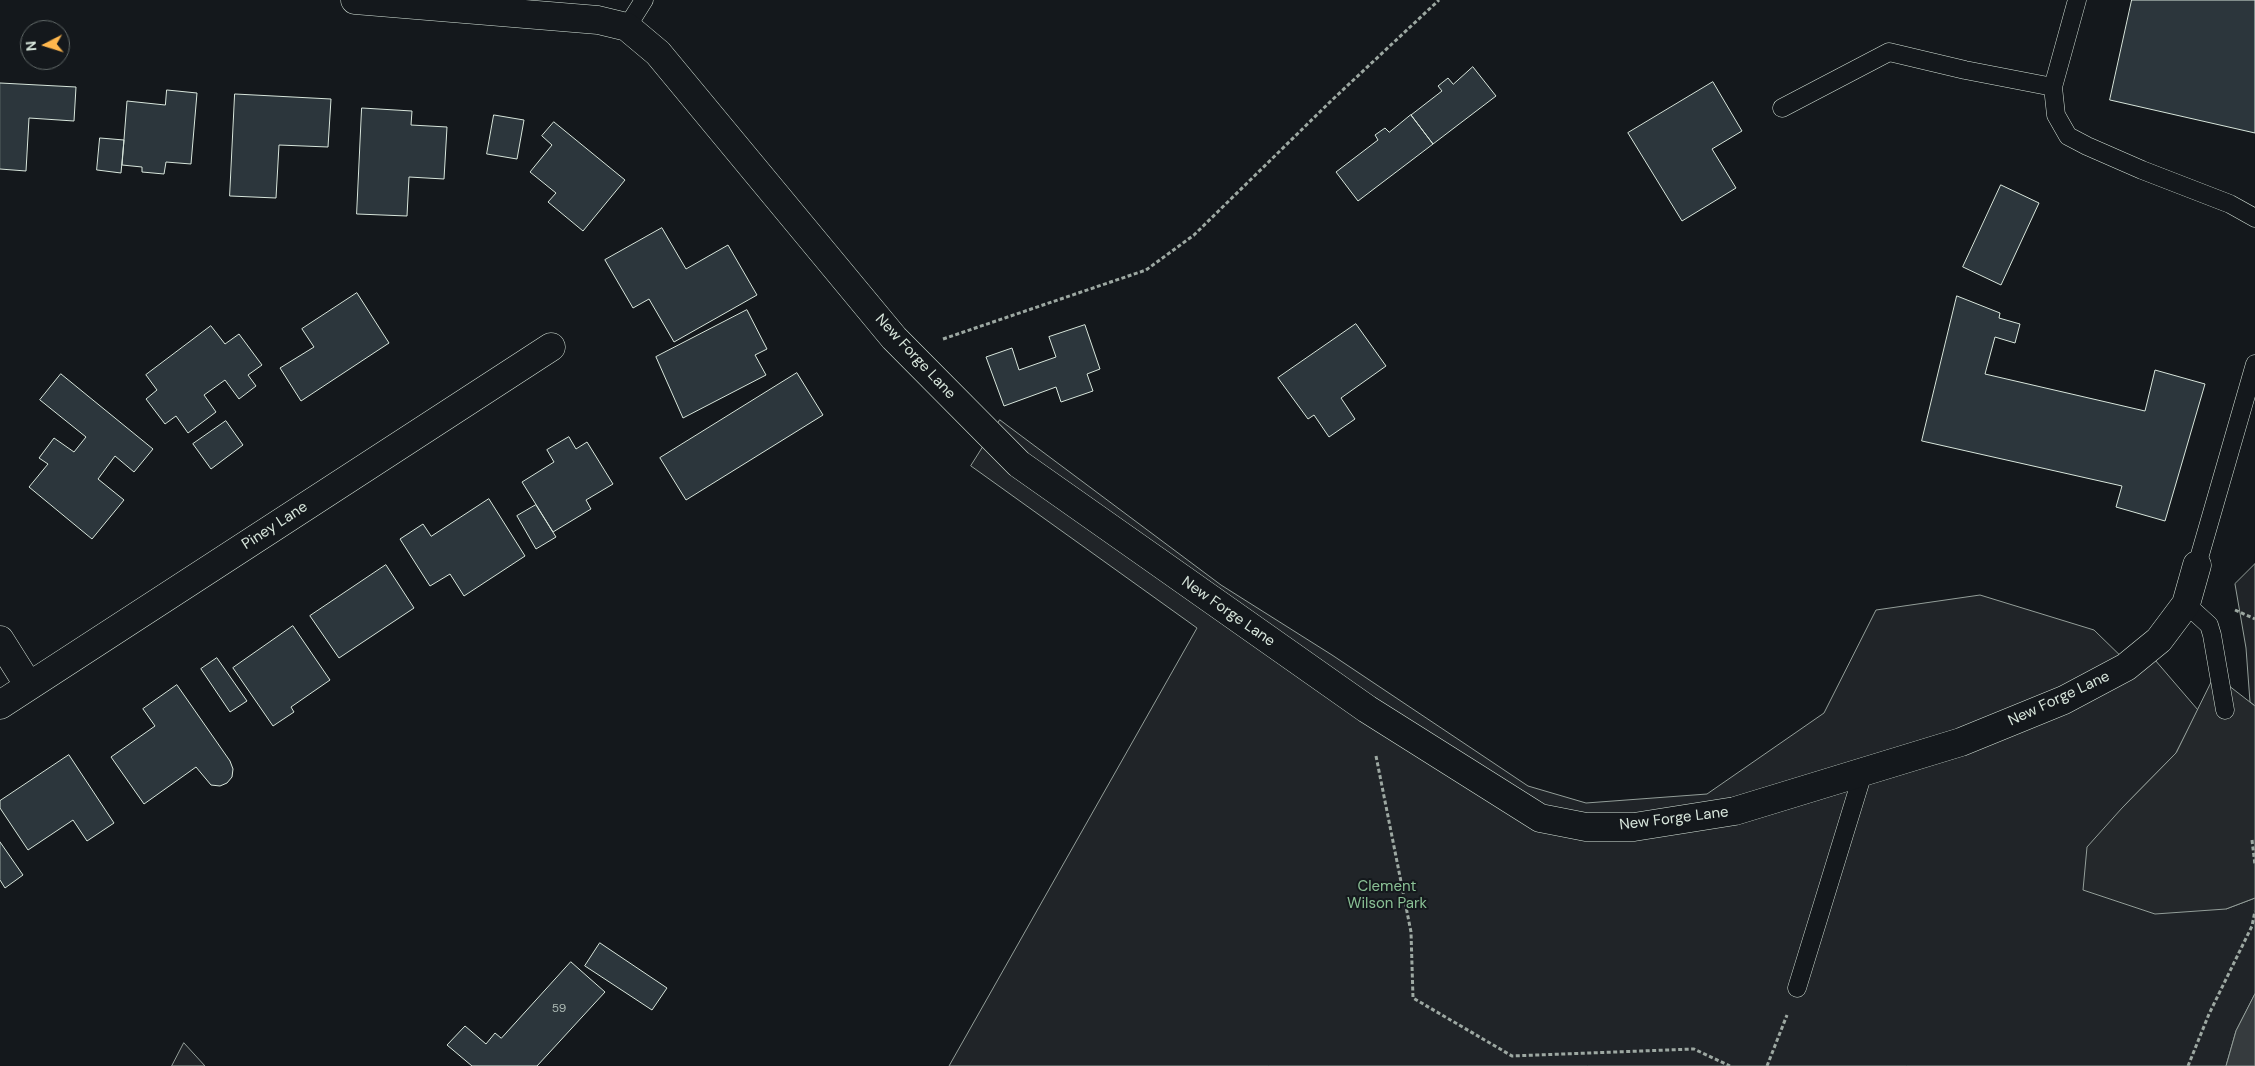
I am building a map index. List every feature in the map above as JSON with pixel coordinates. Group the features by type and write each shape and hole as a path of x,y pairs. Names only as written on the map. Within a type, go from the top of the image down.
{"street":[{"name":"New Forge Lane","path":"355,0 598,20 627,27 658,53 888,330 1019,464 1367,709 1540,818 1586,826 1634,827 1734,811 1960,742 2064,700 2126,667 2159,640 2186,604 2197,565"},
{"name":"Piney Lane","path":"0,705 551,347"},
{"path":"0,640 29,686"}],"lane":[{"path":"627,27 644,0"},
{"path":"2076,0 2053,88 2056,115 2068,136 2142,170 2230,204 2255,218"},
{"path":"1782,108 1889,52 2053,88"},
{"path":"2197,565 2255,364"},
{"path":"2186,604 2208,625 2212,635 2224,710"},
{"path":"1797,988 1863,773"}],"path":[{"path":"907,351 1146,270 1194,235 1332,100 1438,0"},
{"path":"2237,611 2255,619"},
{"path":"1367,709 1411,932 1413,998 1512,1056 1694,1049 1730,1066"},
{"path":"2252,840 2255,865"},
{"path":"2188,1066 2209,1014 2252,926 2255,911"},
{"path":"1767,1066 1797,988"}],"green space":[{"name":"Clement Wilson Park","path":"1000,420 1221,585 1332,655 1528,786 1586,803 1707,794 1824,713 1876,610 1980,595 2094,630 2132,667 2155,660 2198,710 2176,753 2122,808 2226,909 2255,898 2255,994 2236,1031 2226,1066 949,1066 1197,628 971,466"},
{"path":"2255,564 2255,706 2250,702 2246,648 2235,584"},
{"path":"184,1043 205,1066 172,1066"}],"shaded area":[{"path":"2215,675 2255,706 2255,898 2226,909 2155,914 2083,890 2087,847 2176,753"},
{"path":"2255,994 2255,1066 2226,1066 2236,1031"}],"building":[{"path":"2132,0 2255,0 2255,133 2110,100"},
{"path":"1473,67 1496,96 1433,144 1411,115 1442,91 1438,86 1448,78 1453,84"},
{"path":"1713,82 1742,131 1712,149 1736,188 1682,221 1628,133"},
{"path":"0,83 76,87 74,121 29,118 26,171 0,169"},
{"path":"167,90 197,93 191,164 166,162 164,174 142,172 142,167 122,165 127,101 165,105"},
{"path":"235,94 331,99 328,147 279,145 276,198 230,196"},
{"path":"362,108 412,111 411,125 447,127 444,179 409,177 407,216 357,214"},
{"path":"494,115 524,120 517,159 487,154"},
{"path":"1411,115 1433,144 1358,201 1336,172 1378,140 1375,135 1385,128 1389,132"},
{"path":"554,122 625,180 583,231 548,202 556,193 530,172 552,145 542,136"},
{"path":"100,138 124,140 121,173 97,170"},
{"path":"2001,185 2039,203 2001,285 1963,267"},
{"path":"662,228 686,269 728,245 757,295 674,342 649,299 633,308 605,260"},
{"path":"357,293 389,343 301,401 280,368 314,347 302,329"},
{"path":"1957,296 2000,313 1999,318 2020,324 2015,343 1995,337 1985,374 2145,411 2155,370 2205,384 2165,521 2116,507 2122,486 1922,441"},
{"path":"747,310 767,349 755,355 766,375 683,418 656,357"},
{"path":"1356,324 1386,366 1341,398 1355,419 1329,437 1314,415 1308,419 1278,378"},
{"path":"1085,325 1100,369 1087,374 1093,391 1061,402 1056,387 1004,406 986,357 1012,348 1019,370 1056,357 1049,337"},
{"path":"211,326 225,344 239,334 262,365 248,375 256,386 239,399 225,380 204,395 216,412 188,433 176,416 165,424 146,399 157,390 146,375"},
{"path":"797,373 823,415 686,500 660,458"},
{"path":"61,374 153,449 134,472 115,456 98,479 124,500 92,539 29,487 48,464 39,458 54,438 74,452 86,437 40,400"},
{"path":"226,421 243,445 211,469 193,444"},
{"path":"569,437 576,449 587,442 613,484 586,500 591,509 553,532 522,482 554,462 547,450"},
{"path":"489,499 525,556 464,596 450,574 430,586 400,539 423,524 431,536"},
{"path":"536,505 556,537 536,549 517,516"},
{"path":"386,565 414,608 339,658 310,616"},
{"path":"293,626 330,680 291,707 294,712 273,726 233,668"},
{"path":"217,658 247,701 230,712 201,669"},
{"path":"177,685 230,761 233,769 232,777 227,783 220,786 211,785 196,767 144,804 111,757 155,726 143,709"},
{"path":"69,755 114,823 87,841 73,820 28,850 0,808 0,801"},
{"path":"0,842 23,875 5,888 0,880"},
{"path":"600,943 667,988 652,1010 585,966"},
{"path":"571,962 605,992 537,1066 472,1066 447,1045 465,1026 486,1044 495,1033 501,1038"}]}
